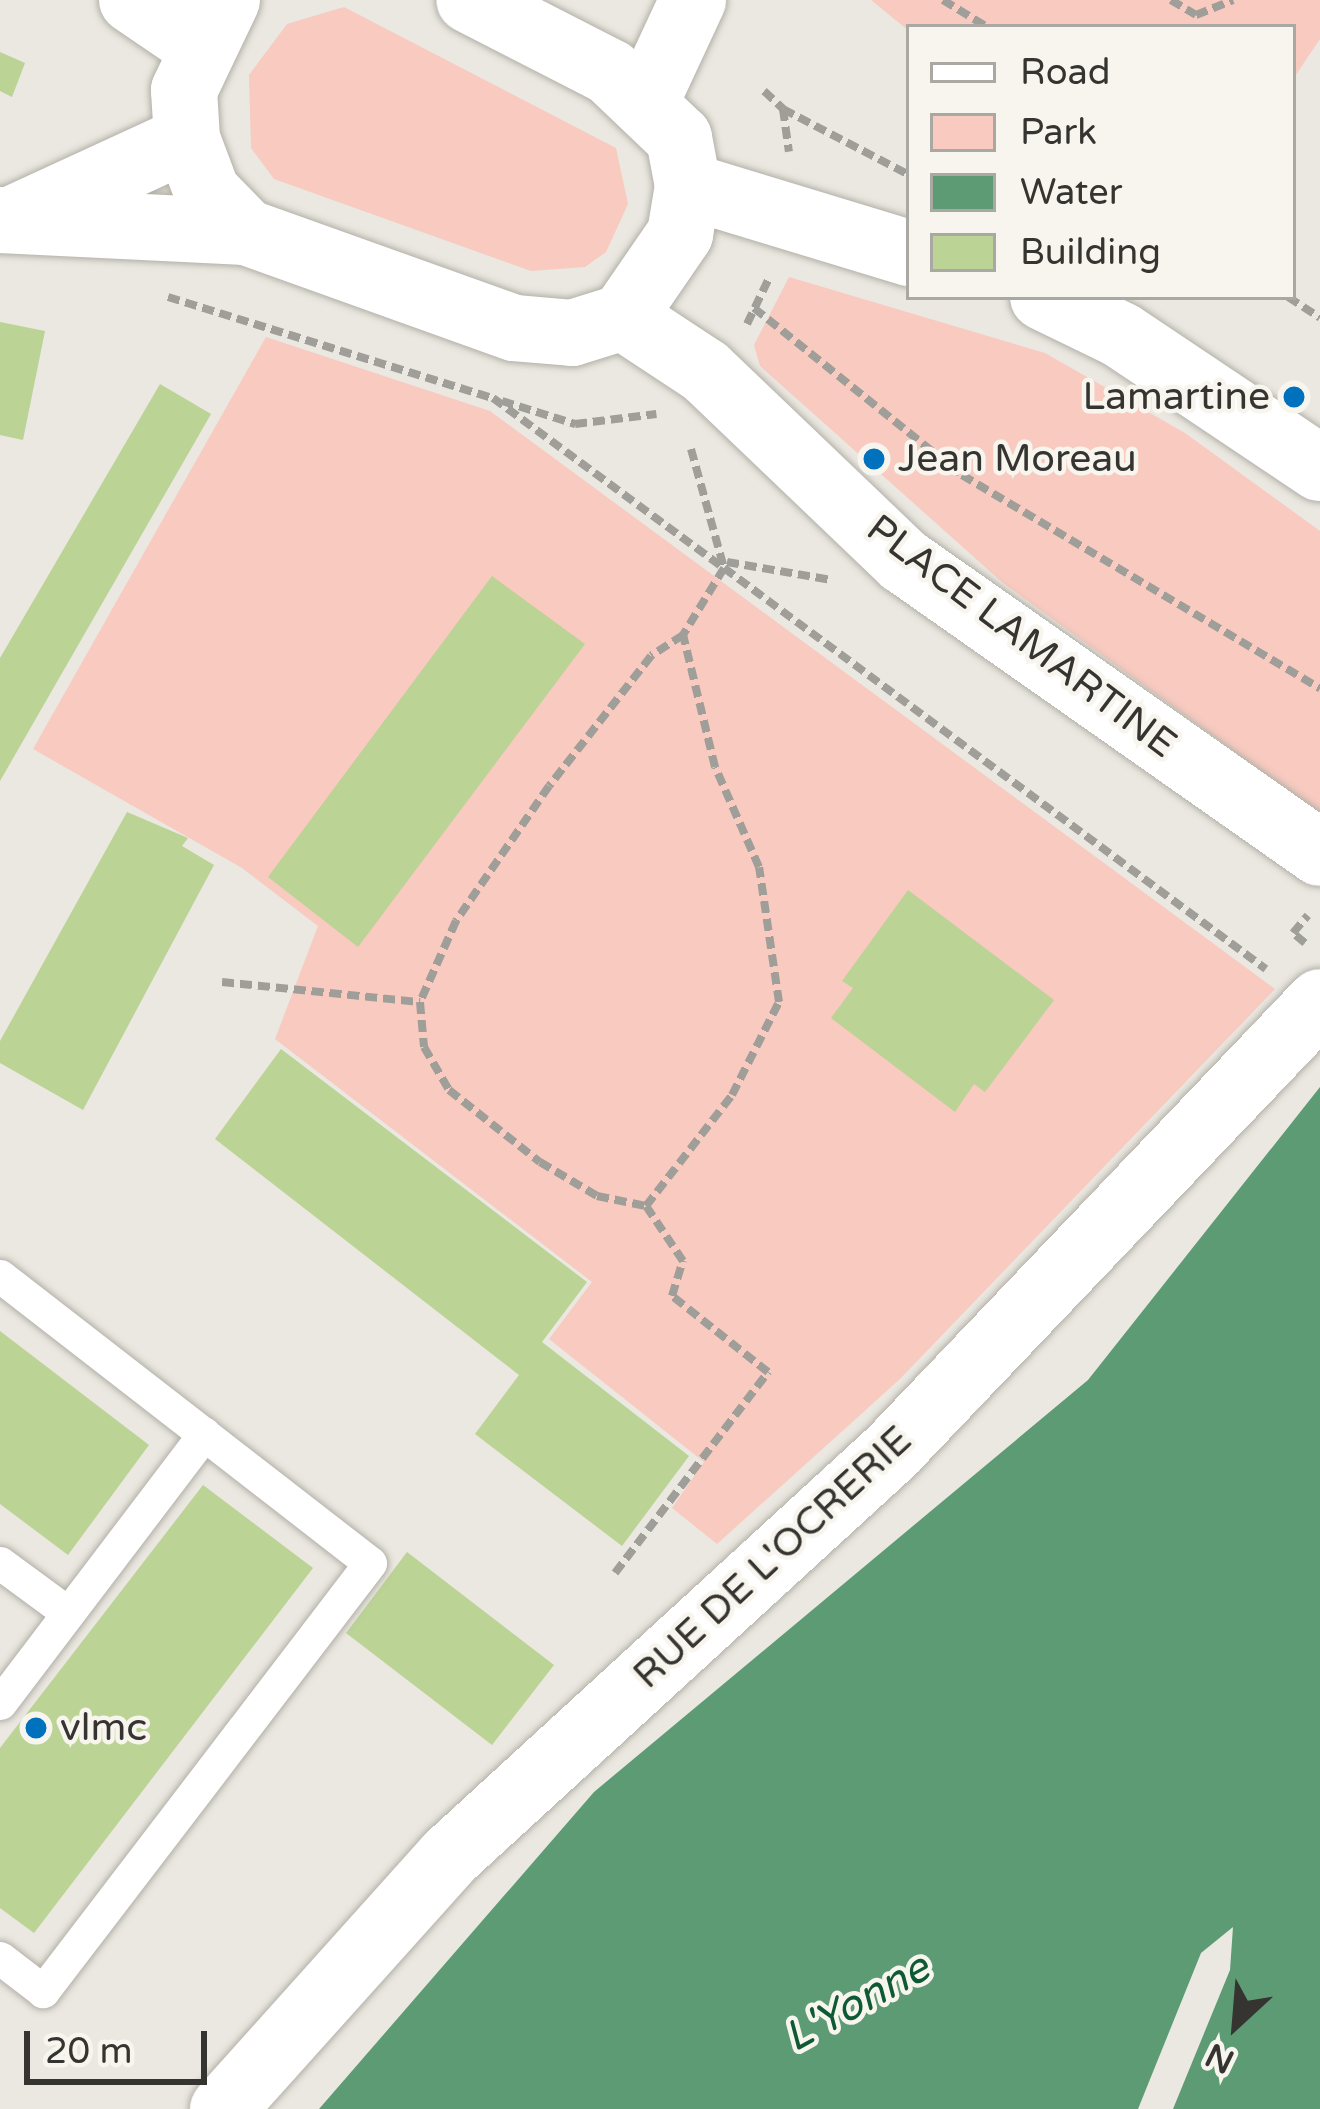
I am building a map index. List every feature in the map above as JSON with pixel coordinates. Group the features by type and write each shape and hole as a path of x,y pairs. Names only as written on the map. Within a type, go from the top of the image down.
{"main road":[{"path":"132,0 212,23 187,139 207,192 246,232"},
{"path":"3,221 246,232 514,328 572,333 623,317 657,282 688,186 679,138 648,97 469,0"},
{"path":"648,97 693,0"},
{"path":"3,221 187,139"},
{"path":"688,186 906,252"},
{"path":"1048,300 1121,334 1320,468"},
{"name":"PLACE LAMARTINE","path":"623,317 705,371 904,561 1320,853"},
{"name":"RUE DE L'OCRERIE","path":"223,2109 448,1857 892,1451 1319,987"}],"lane":[{"path":"0,1276 370,1563 44,1991 0,1958"},
{"path":"0,1702 204,1434"},
{"path":"0,1563 68,1612"}],"path":[{"path":"944,0 982,24"},
{"path":"1171,0 1196,15 1233,0"},
{"path":"783,109 906,174"},
{"path":"144,291 269,320 575,424 654,416"},
{"path":"1293,300 1320,318"},
{"path":"754,308 962,475 1320,688"},
{"path":"493,398 1319,987"},
{"path":"615,1573 768,1372 672,1296 683,1261 646,1206 597,1196 540,1162 448,1090 424,1047 420,1002 456,921 549,786 651,656 683,635 725,565 690,442"},
{"path":"725,565 844,582"},
{"path":"646,1206 732,1095 779,1003 759,867 715,767 683,635"},
{"path":"1319,987 1293,933 1320,900"},
{"path":"222,982 420,1002"}],"green space":[{"path":"871,0 1320,0 1320,39 1296,75 1296,24 906,24 906,29"},
{"path":"344,7 616,148 628,204 606,252 585,267 531,271 274,179 251,148 249,75 287,24"},
{"path":"789,277 1045,353 1185,433 1320,531 1320,814 1003,583 760,366 754,345"},
{"path":"266,337 490,411 1275,989 900,1379 717,1544 672,1508 704,1462 549,1339 592,1282 275,1039 318,926 242,868 33,749"}],"water":[{"name":"L'Yonne","path":"1320,1087 1320,2109 1173,2109 1230,1970 1233,1927 1201,1953 1138,2109 319,2109 594,1792 1088,1380"}],"building":[{"path":"0,52 25,63 12,97 0,91"},
{"path":"0,322 45,331 23,440 0,435"},
{"path":"160,384 211,414 0,781 0,658"},
{"path":"492,576 585,644 358,947 268,877"},
{"path":"127,812 188,838 182,846 214,865 83,1110 0,1063 0,1041"},
{"path":"908,890 1054,1000 985,1092 974,1084 955,1112 831,1018 853,988 842,981"},
{"path":"281,1049 587,1282 542,1342 689,1456 622,1546 475,1434 519,1375 215,1139"},
{"path":"0,1331 149,1445 68,1555 0,1504"},
{"path":"203,1485 313,1568 34,1933 0,1908 0,1748"},
{"path":"407,1552 554,1665 492,1745 346,1633"}],"place":[{"name":"Lamartine","path":"1294,397"},
{"name":"Jean Moreau","path":"874,459"},
{"name":"vlmc","path":"36,1728"}]}
